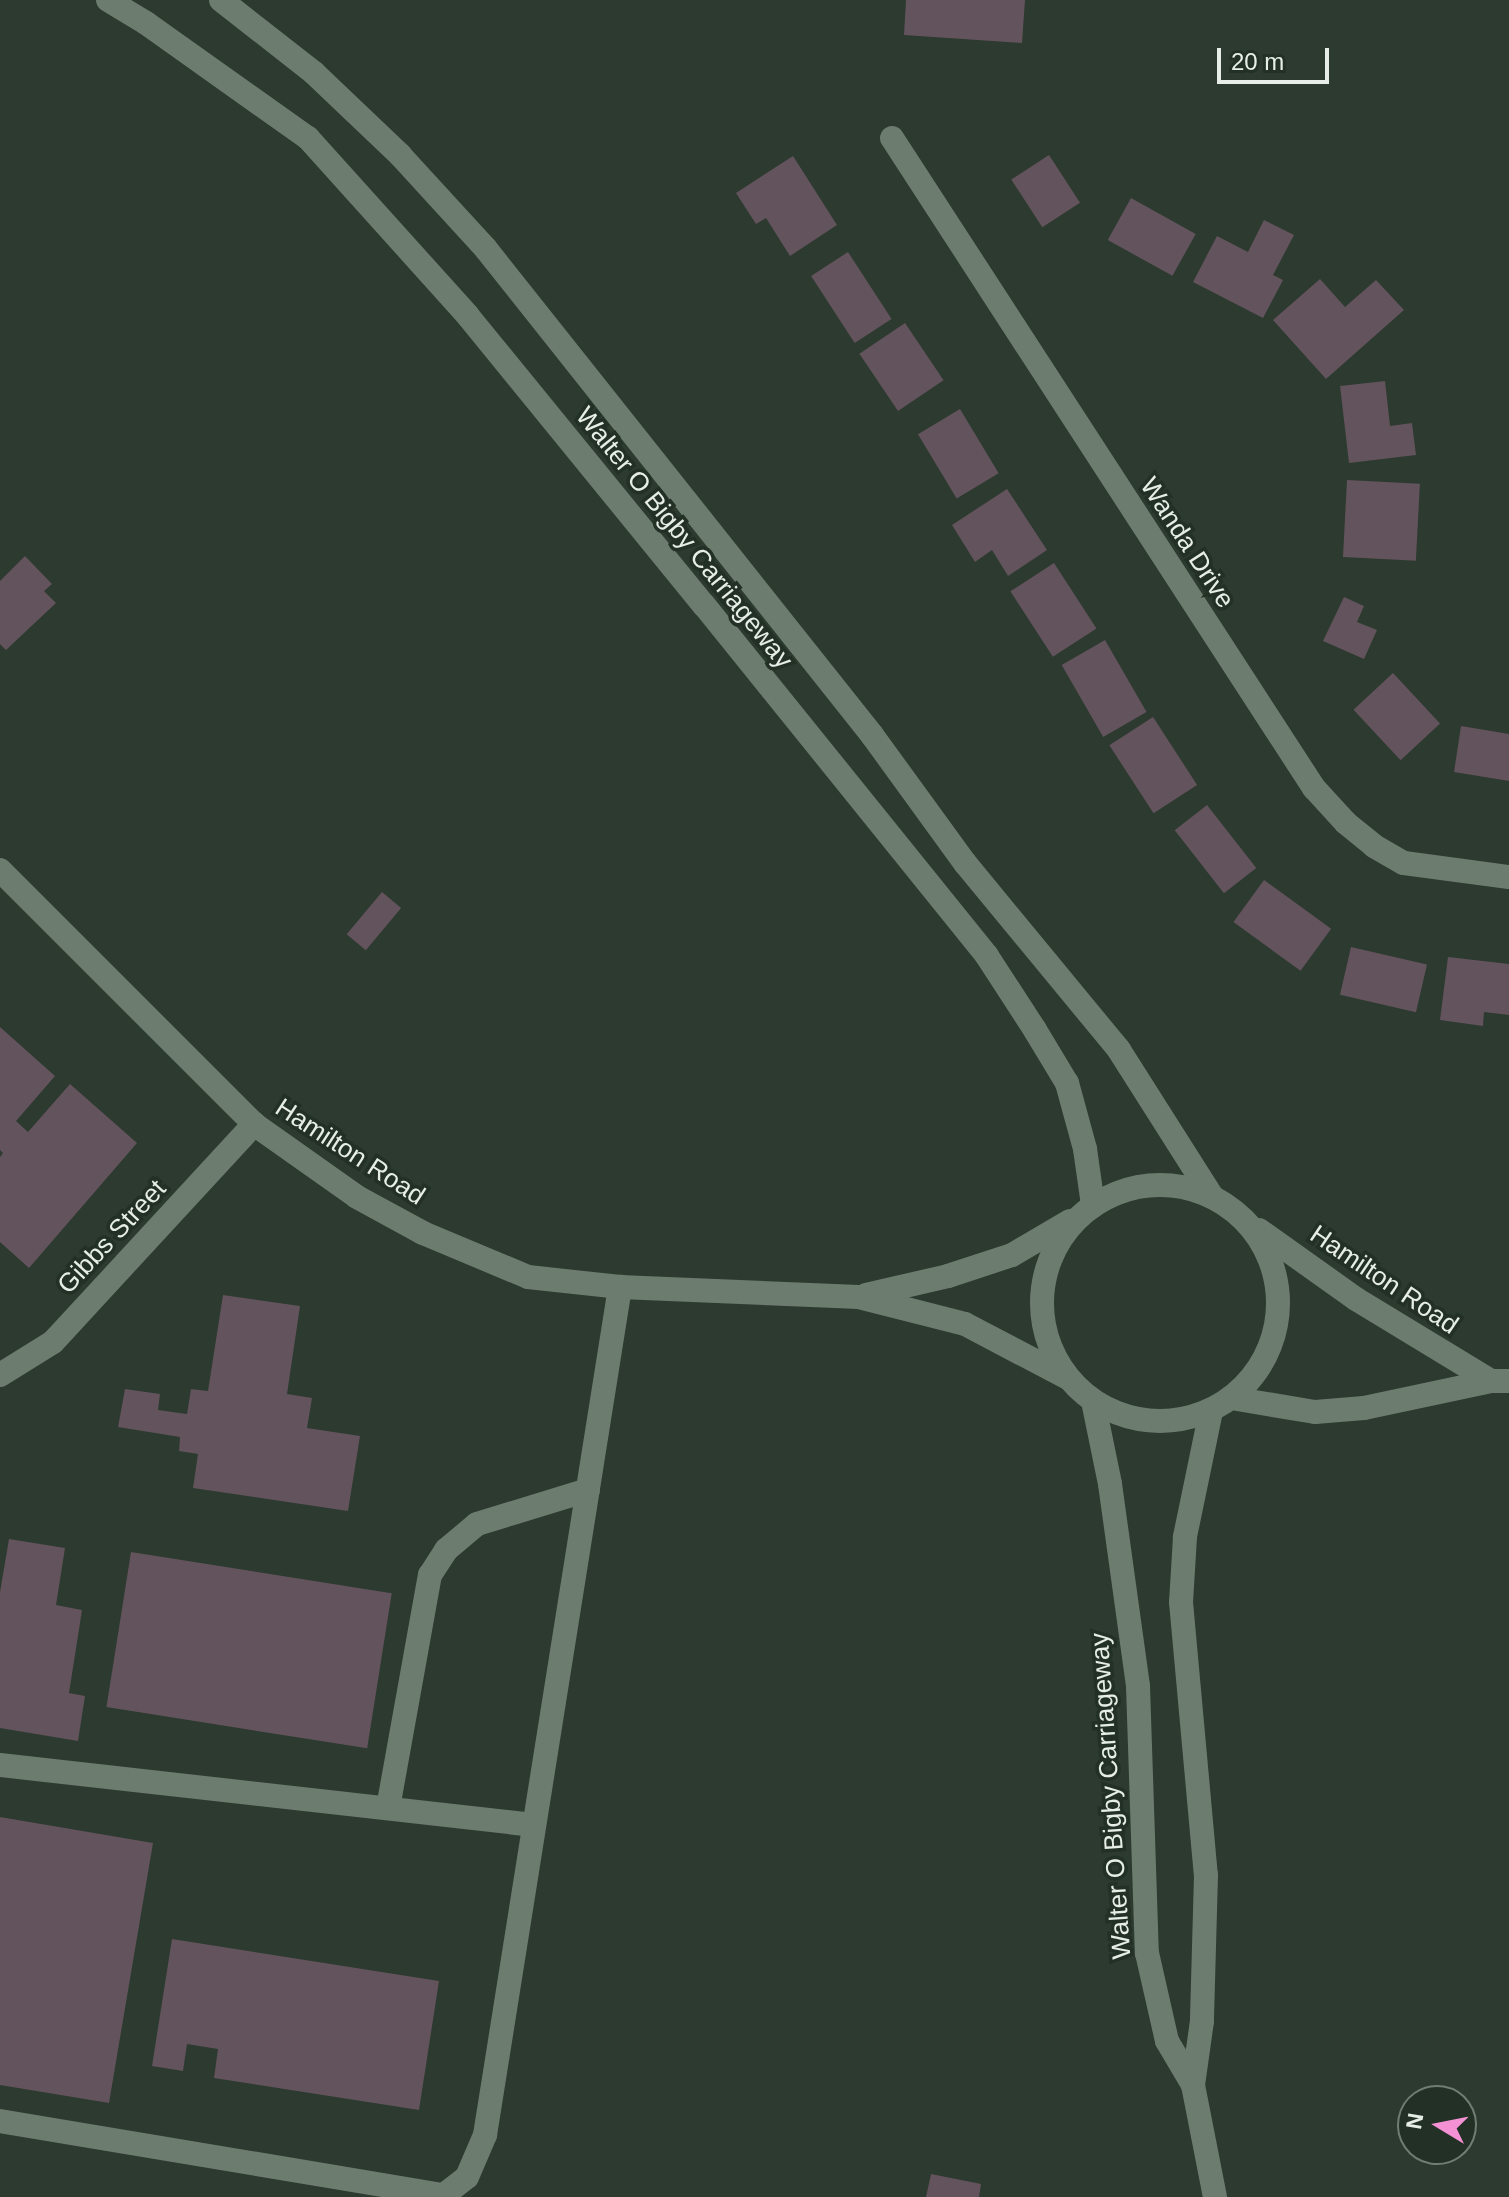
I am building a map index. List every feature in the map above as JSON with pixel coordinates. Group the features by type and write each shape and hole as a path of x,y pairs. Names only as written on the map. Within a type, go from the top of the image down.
{"street":[{"name":"Walter O Bigby Carriageway","path":"108,0 146,23 308,138 468,316 685,581 1003,980 1067,1083 1085,1149 1085,1211"},
{"name":"Walter O Bigby Carriageway","path":"221,0 314,73 400,155 486,249 872,735 965,863 1119,1050 1211,1195 1247,1222 1269,1255 1279,1294 1275,1334 1259,1370 1221,1405 1171,1422 1130,1418 1093,1401 1068,1378 1050,1347 1042,1313 1044,1278 1057,1245 1085,1211 1129,1188 1171,1184 1211,1195"},
{"name":"Wanda Drive","path":"892,138 1314,788 1346,823 1374,846 1404,863 1509,877"},
{"name":"Hamilton Road","path":"0,870 254,1124 357,1197 423,1233 528,1277 620,1287 859,1297 965,1324 1068,1378"},
{"name":"Gibbs Street","path":"0,1375 53,1342 254,1124"},
{"name":"Hamilton Road","path":"859,1297 948,1276 1012,1255 1085,1211"},
{"name":"Hamilton Road","path":"1247,1222 1356,1299 1500,1381"},
{"path":"0,2121 444,2195 467,2177 485,2135 620,1287"},
{"name":"Hamilton Road","path":"1221,1405 1315,1412 1364,1408 1500,1381"},
{"name":"Walter O Bigby Carriageway","path":"1093,1401 1110,1484 1138,1686 1147,1953 1167,2041 1193,2085"},
{"name":"Walter O Bigby Carriageway","path":"1215,2197 1193,2085 1202,2021 1206,1875 1181,1602 1185,1537 1221,1405"},
{"path":"388,1808 430,1575 446,1550 477,1524 588,1490"},
{"path":"0,1765 534,1825"}],"building":[{"path":"906,0 1025,0 1022,43 904,35"},
{"path":"1049,155 1080,203 1042,227 1011,180"},
{"path":"793,156 837,225 790,256 766,218 756,224 736,193"},
{"path":"1131,198 1196,234 1172,276 1108,240"},
{"path":"1264,220 1294,235 1273,275 1283,280 1263,318 1193,282 1217,236 1248,252"},
{"path":"848,252 892,319 855,343 811,276"},
{"path":"1320,279 1345,307 1376,280 1404,310 1326,379 1273,320"},
{"path":"905,323 944,380 898,411 859,354"},
{"path":"1385,381 1390,426 1412,423 1416,455 1349,463 1340,386"},
{"path":"960,409 999,473 957,499 918,434"},
{"path":"1347,480 1420,484 1416,561 1343,557"},
{"path":"1007,489 1047,550 1008,576 992,550 975,562 952,525"},
{"path":"25,556 52,584 44,591 56,603 6,650 0,644 0,581"},
{"path":"1054,563 1096,628 1053,657 1010,591"},
{"path":"1344,597 1364,606 1357,622 1377,630 1364,659 1323,641"},
{"path":"1105,640 1146,712 1103,737 1062,665"},
{"path":"1393,673 1440,723 1401,760 1354,710"},
{"path":"1153,717 1197,785 1154,813 1109,745"},
{"path":"1461,726 1509,734 1509,781 1454,772"},
{"path":"1207,805 1256,868 1224,893 1175,830"},
{"path":"1264,880 1331,929 1301,971 1233,922"},
{"path":"382,892 401,908 366,950 347,934"},
{"path":"1351,947 1427,965 1416,1012 1340,995"},
{"path":"1448,957 1509,964 1509,1015 1484,1012 1483,1026 1440,1020"},
{"path":"0,1027 55,1076 16,1121 28,1132 70,1084 137,1143 29,1268 0,1242 0,1157 3,1153 0,1150"},
{"path":"223,1295 300,1306 287,1394 312,1398 307,1428 360,1436 348,1511 193,1488 198,1454 179,1451 180,1437 118,1427 125,1389 160,1394 158,1410 187,1414 191,1389 208,1391"},
{"path":"9,1539 65,1548 56,1605 82,1610 69,1693 85,1696 78,1741 0,1728 0,1592"},
{"path":"131,1552 392,1593 367,1748 106,1707"},
{"path":"0,1817 153,1843 109,2103 0,2085"},
{"path":"172,1939 439,1981 419,2110 214,2078 218,2049 187,2044 183,2071 152,2066"},
{"path":"931,2174 981,2184 979,2197 926,2197"}]}
